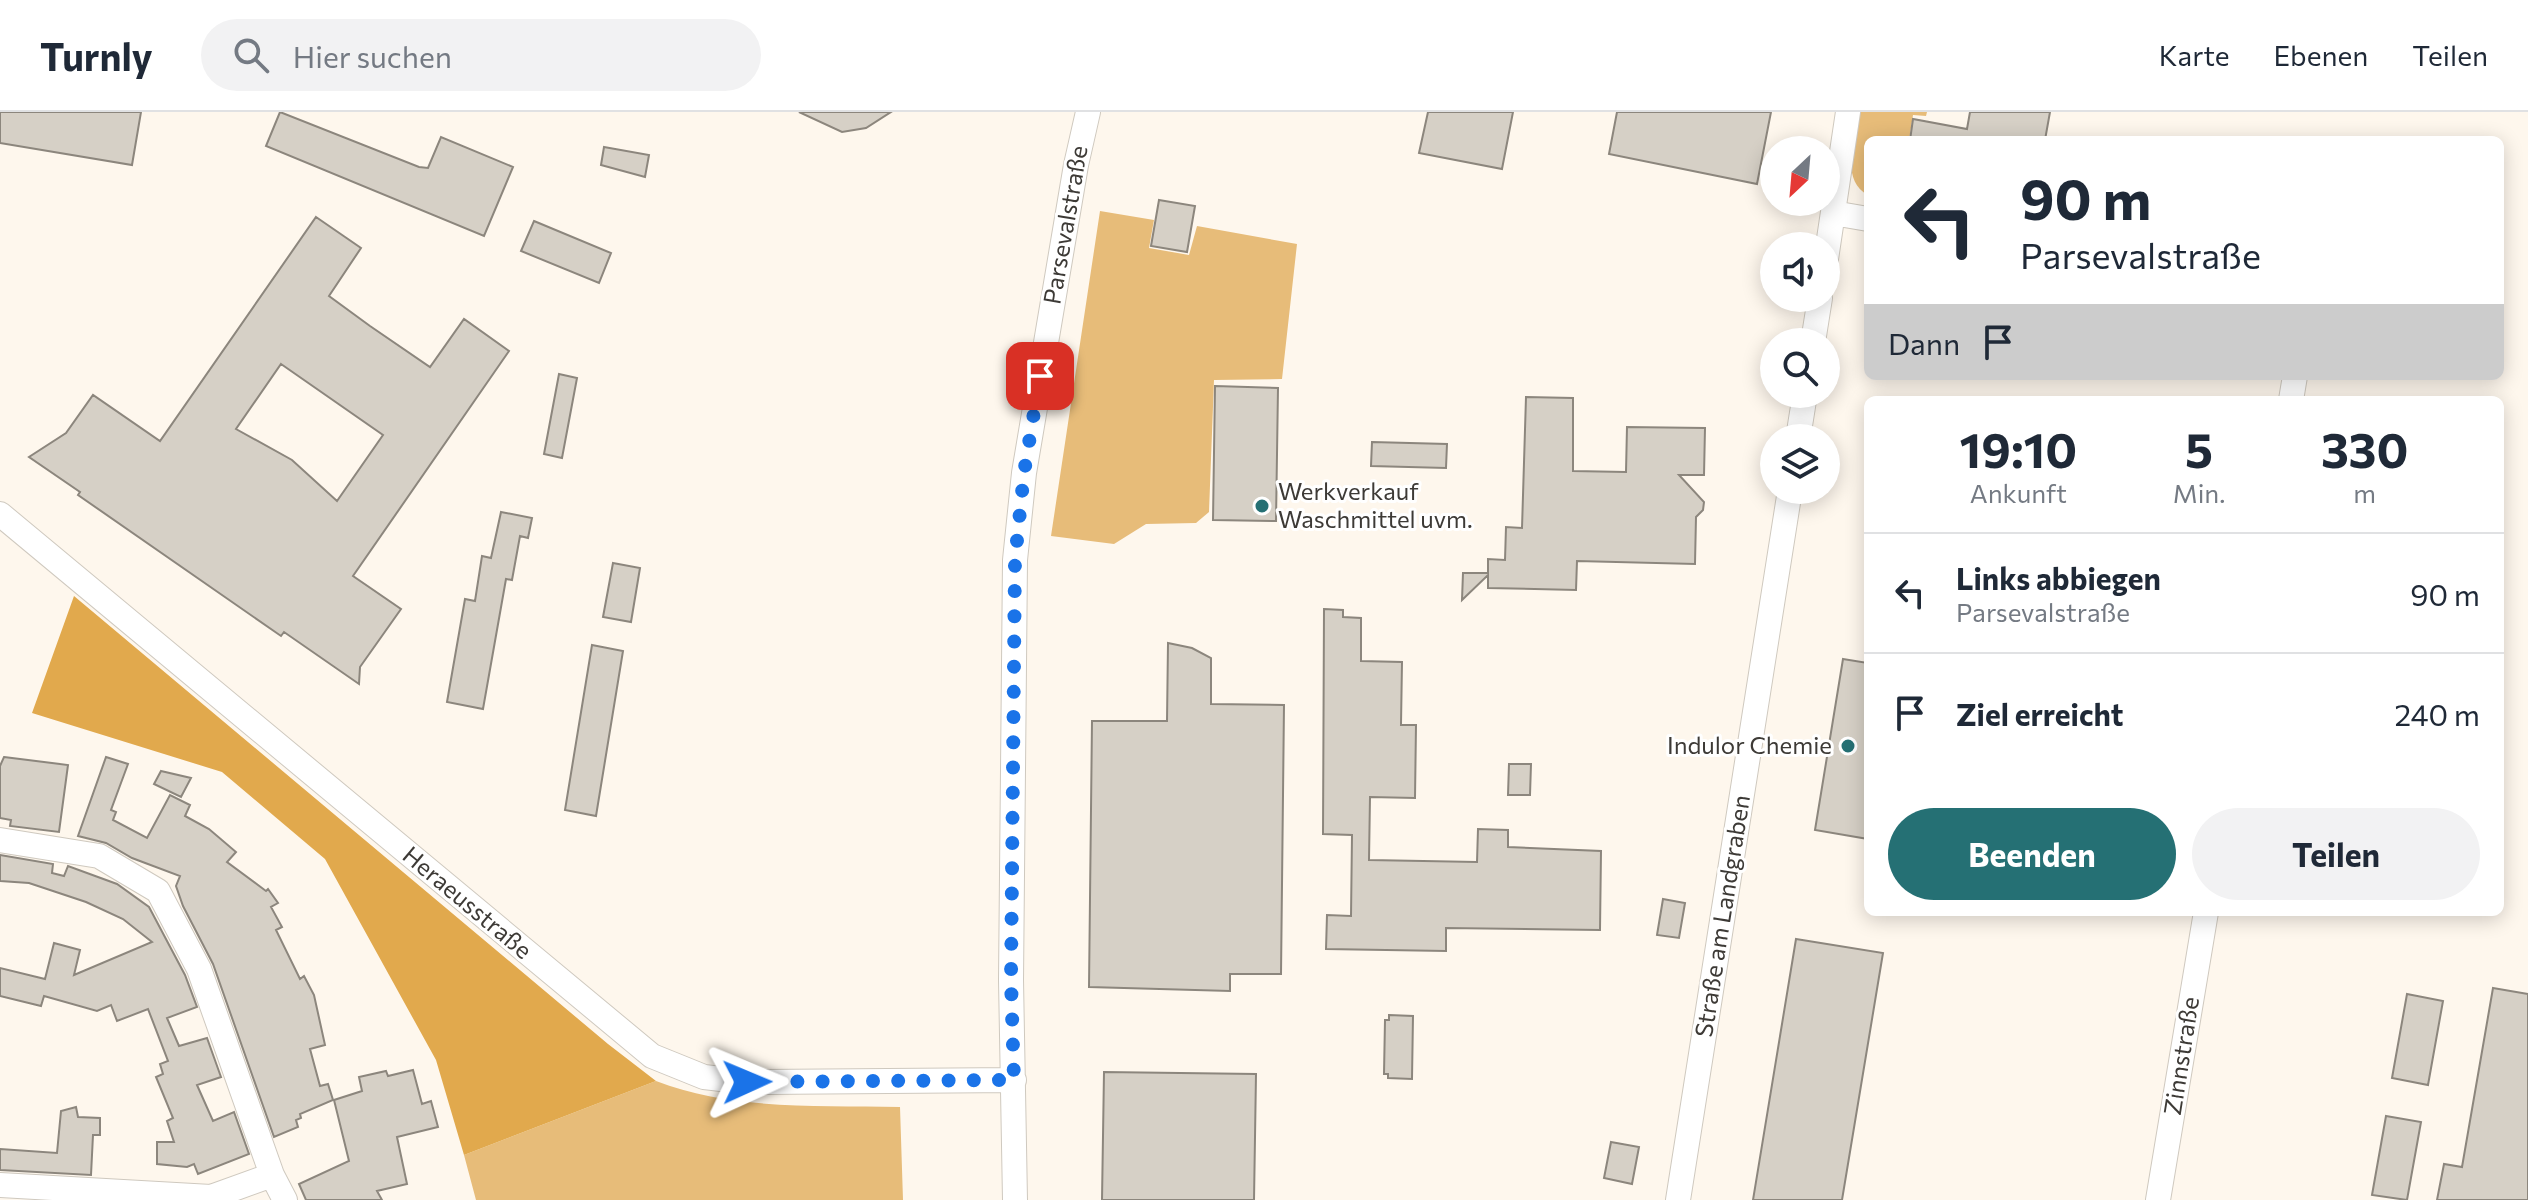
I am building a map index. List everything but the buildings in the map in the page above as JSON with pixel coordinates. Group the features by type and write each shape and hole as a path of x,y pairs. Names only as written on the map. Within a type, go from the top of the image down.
{"street":[{"name":"Parsevalstraße","path":"1015,1200 1011,980 1017,533 1024,473 1073,180 1088,112"},
{"path":"1840,166 1848,112"},
{"path":"1840,214 1864,218"},
{"name":"Straße am Landgraben","path":"1678,1200 1788,504"},
{"name":"Heraeusstraße","path":"0,514 652,1056 704,1077 747,1082 1014,1080"},
{"path":"0,840 99,856 158,891 199,969 272,1175 285,1200"},
{"name":"Zinnstraße","path":"2158,1200 2205,916"},
{"path":"0,1185 211,1197 272,1175"}],"shaded area":[{"path":"1860,112 1927,112 1926,116 1913,115 1910,136 1864,136 1864,192 1859,188 1851,169"},
{"path":"1100,211 1154,220 1149,248 1189,255 1197,226 1297,244 1282,379 1214,380 1209,512 1196,523 1146,524 1114,544 1051,536"},
{"path":"74,596 656,1081 464,1155 436,1060 325,859 222,772 32,713"},
{"path":"656,1081 686,1091 746,1102 900,1107 903,1200 476,1200 464,1155"}],"place":[{"name":"Werkverkauf Waschmittel uvm.","path":"1262,506"},
{"name":"Indulor Chemie","path":"1848,746"}],"route":[{"path":"747,1082 1014,1080 1011,980 1015,560 1019,506 1040,376"}]}
